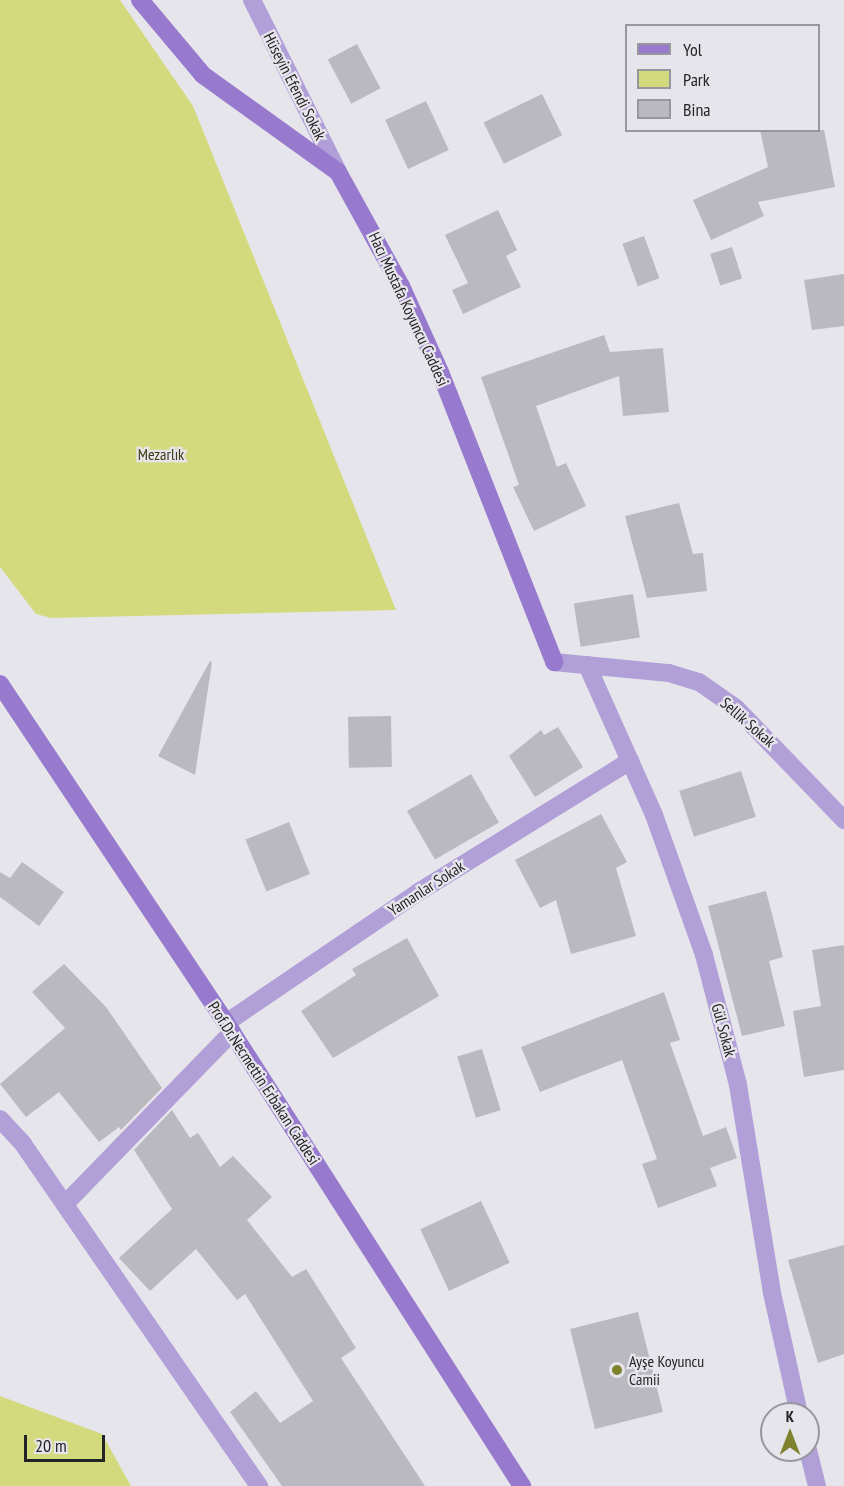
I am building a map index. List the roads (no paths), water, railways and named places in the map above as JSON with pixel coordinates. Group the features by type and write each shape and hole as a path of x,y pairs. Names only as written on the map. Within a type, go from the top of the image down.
{"main road":[{"name":"Hacı Mustafa Koyuncu Caddesi","path":"140,0 203,75 338,172 401,286 440,372 554,662"},
{"name":"Prof.Dr.Necmettin Erbakan Caddesi","path":"0,684 229,1028 522,1486"}],"street":[{"name":"Hüseyin Efendi Sokak","path":"252,0 338,172"},
{"name":"Sellik Sokak","path":"554,662 669,673 699,682 736,708 844,820"},
{"name":"Gül Sokak","path":"587,665 678,876 736,1074 772,1293 796,1402"},
{"name":"Yamanlar Sokak","path":"65,1204 229,1028 417,892 630,761"},
{"path":"0,1119 65,1204 259,1486"},
{"path":"811,1462 817,1486"}],"place":[{"name":"Ayşe Koyuncu Camii","path":"617,1370"}],"park label":[{"name":"Mezarlık","path":"161,454"}]}
